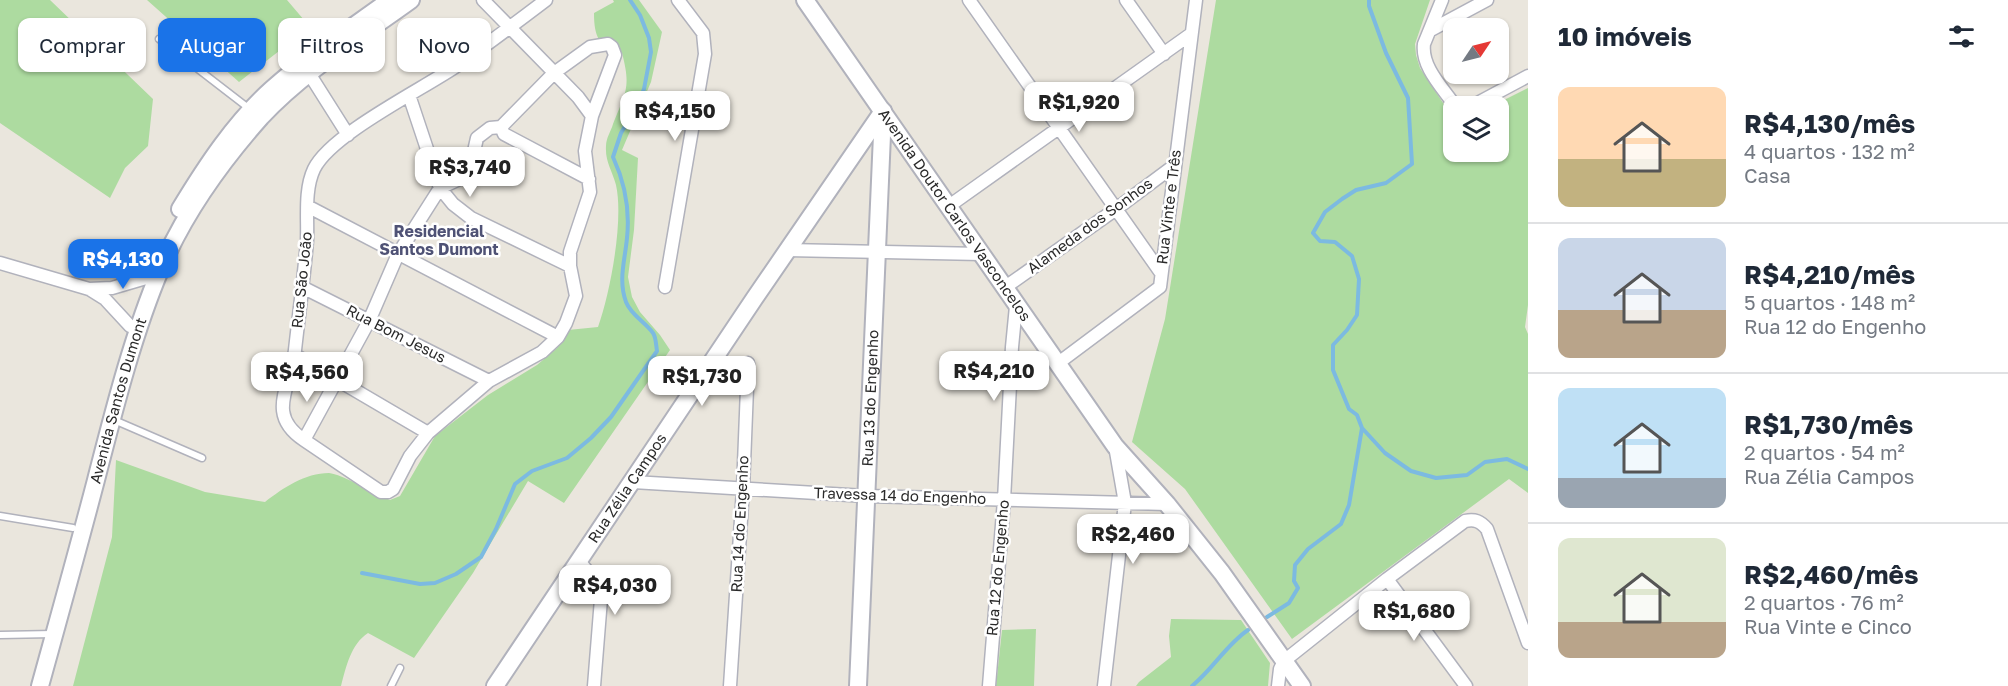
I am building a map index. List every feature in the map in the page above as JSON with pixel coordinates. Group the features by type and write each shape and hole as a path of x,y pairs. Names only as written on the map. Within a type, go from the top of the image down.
{"main road":[{"name":"Avenida Santos Dumont","path":"368,18 390,0"},
{"name":"Avenida Santos Dumont","path":"384,18 411,0"},
{"name":"Avenida Doutor Carlos Vasconcelos","path":"810,2 1016,306 1115,446 1167,504 1222,573 1302,686"},
{"name":"Avenida Santos Dumont","path":"40,686 49,634 73,528 135,327 173,222 218,151 252,110 271,90 301,72"},
{"name":"Avenida Santos Dumont","path":"151,280 206,189 226,161 260,119 303,72"},
{"name":"Rua Zélia Campos","path":"495,686 787,250 883,111"},
{"name":"Rua 13 do Engenho","path":"858,686 883,111"},
{"name":"Avenida Santos Dumont","path":"30,686 49,634 108,418"}],"street":[{"path":"483,0 578,98 592,116"},
{"name":"Rua São João","path":"546,0 457,66 348,135 325,154 315,168 309,186 295,355 282,409 286,424 292,432 381,492 393,489 410,456 428,434 489,381 542,352 558,337 566,323 576,296 570,266 570,252 590,192 585,166 585,151 592,116 615,55 610,46 590,47 554,73"},
{"path":"664,287 705,54 703,33 678,0"},
{"path":"969,0 1161,273"},
{"path":"1126,0 1164,54"},
{"name":"Rua Vinte e Três","path":"1057,364 1160,287 1196,0"},
{"path":"1442,0 1424,44 1425,62 1448,96"},
{"path":"1431,30 1487,0"},
{"path":"949,206 1191,34"},
{"path":"308,72 348,135"},
{"path":"304,440 369,321 398,254 440,188 466,176 470,169 477,138 490,128 501,128 554,73"},
{"path":"1491,96 1528,76"},
{"path":"409,95 440,188 453,204 471,218 570,266"},
{"path":"501,128 504,134 589,179"},
{"name":"Alameda dos Sonhos","path":"1005,288 1175,165"},
{"path":"309,207 558,337"},
{"path":"787,250 981,254"},
{"path":"0,263 89,289 112,288 151,280"},
{"name":"Rua Bom Jesus","path":"302,288 489,381"},
{"path":"89,289 135,327"},
{"name":"Rua 12 do Engenho","path":"988,686 1004,500 1016,306"},
{"path":"295,355 428,434"},
{"name":"Rua 14 do Engenho","path":"730,686 743,489 748,363"},
{"path":"1104,686 1125,502 1115,446"},
{"name":"Travessa 14 do Engenho","path":"633,482 866,496 1167,504"},
{"path":"1278,686 1280,669 1284,661 1387,579 1465,521 1480,522 1486,529 1528,643"},
{"path":"579,561 595,580 602,599 594,686"},
{"path":"1387,579 1466,686"}],"lane":[{"path":"202,72 252,110"},
{"path":"108,418 202,458"},
{"path":"0,516 73,528"},
{"path":"0,635 49,634"},
{"path":"391,686 400,668"}],"green space":[{"path":"0,0 50,0 69,18 18,18 18,72 125,72 153,99 148,146 125,168 110,198 0,123"},
{"path":"147,0 287,0 302,18 278,18 278,52 266,61 266,18 167,18"},
{"path":"613,0 639,0 662,32 651,82 622,150 638,158 634,230 628,277 632,297 640,312 670,350 564,503 528,481 473,573 414,658 368,633 353,650 341,686 73,686 112,537 116,460 205,492 265,502 303,478 329,473 350,480 390,500 400,496 435,436 488,395 537,365 557,348 568,330 598,327 611,277 618,217 616,185 609,166 606,143 627,82 622,53 608,48 599,40 594,13 614,2"},
{"path":"1216,0 1430,0 1415,44 1420,68 1443,103 1443,162 1509,162 1509,98 1528,88 1528,305 1525,327 1528,334 1528,493 1509,479 1292,639 1185,489 1132,442 1165,319"},
{"path":"228,72 252,72 239,82"},
{"path":"1171,619 1241,620 1270,663 1268,686 1136,686 1171,657 1169,636"},
{"path":"1036,629 1034,686 996,686 1002,630"}],"waterway":[{"path":"362,573 420,584 435,583 456,574 481,557 515,484 532,471 567,458 591,438 611,417 657,351 654,335 628,307 622,286 628,228 627,207 621,177 613,157 621,133 644,89 651,52 649,38 640,15 630,0"},
{"path":"1267,617 1289,603 1298,588 1294,581 1295,565 1308,549 1341,524 1349,505 1362,428 1357,415 1349,409 1333,370 1333,345 1357,315 1359,279 1352,256 1335,242 1320,241 1313,233 1325,212 1342,199 1356,190 1386,183 1412,164 1408,98 1386,53 1369,6 1369,0"},
{"path":"1362,428 1385,453 1411,471 1436,478 1467,475 1485,462 1507,459 1528,469"},
{"path":"1192,686 1248,630"}],"district":[{"name":"Residencial Santos Dumont","path":"439,240"}]}
